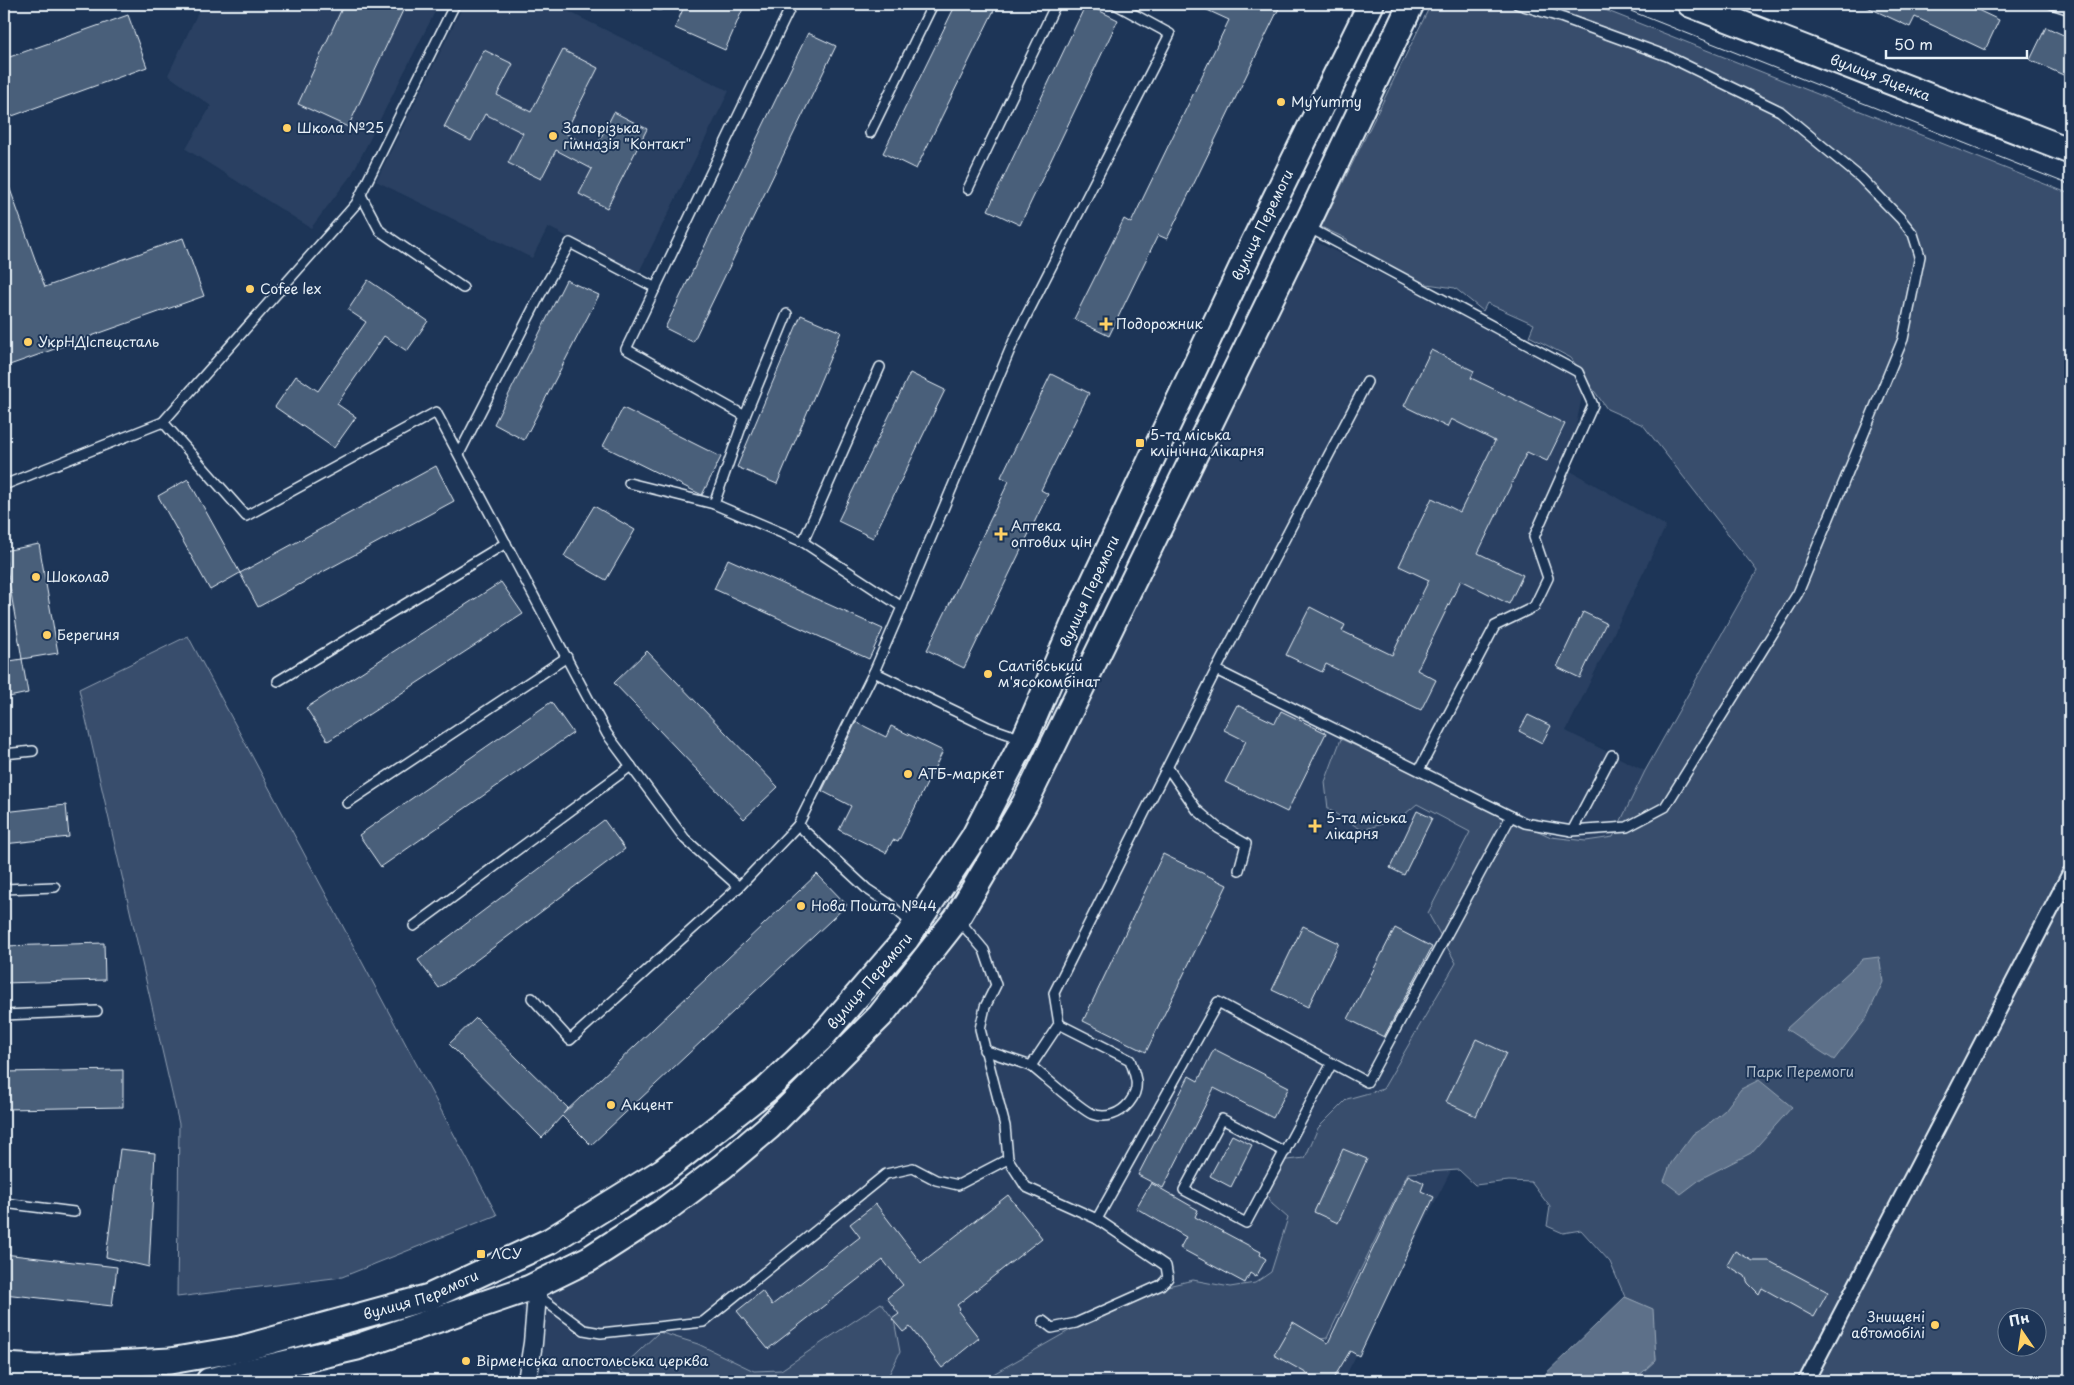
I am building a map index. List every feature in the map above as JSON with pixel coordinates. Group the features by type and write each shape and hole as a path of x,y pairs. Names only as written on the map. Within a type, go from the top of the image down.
{"main road":[{"name":"вулиця Перемоги","path":"4,1366 37,1368 170,1361 240,1348 428,1297 550,1241 663,1171 767,1089 819,1040 862,992 915,925 974,837 1024,740 1078,617 1259,232 1371,4"},
{"name":"вулиця Перемоги","path":"209,1381 357,1347 534,1292 662,1212 723,1166 769,1128 880,1016 958,918 1025,803 1306,226 1411,4"},
{"name":"вулиця Яценка","path":"1690,4 2070,151"},
{"path":"1259,232 1294,249"}],"street":[{"path":"1806,1381 2070,873"},
{"path":"527,1381 533,1343 534,1292"}],"lane":[{"path":"4,485 163,422 356,204 455,4"},
{"path":"745,416 626,349 792,4"},
{"path":"870,133 933,4"},
{"path":"968,189 1056,4"},
{"path":"532,998 570,1040 739,887 798,825 874,672 1014,340 1170,34 1115,4"},
{"path":"1216,670 1525,823 1572,831 1628,828 1665,807 1798,593 1903,339 1920,256 1913,234 1861,178 1780,111 1667,56 1563,18 1517,4"},
{"path":"2052,4 2066,7"},
{"path":"361,195 380,231 463,288"},
{"path":"1306,226 1578,372 1593,405 1534,537 1548,578 1534,607 1495,626 1419,770"},
{"path":"459,454 540,295 570,243 656,288"},
{"path":"714,504 745,416 787,314"},
{"path":"803,542 880,367"},
{"path":"1031,1066 1059,1024 1054,993 1216,670 1367,382"},
{"path":"163,422 246,516 436,412 608,734 685,839 739,887"},
{"path":"629,483 714,504 803,542 902,607"},
{"path":"278,681 506,543"},
{"path":"347,803 567,657"},
{"path":"874,672 988,727 1024,740"},
{"path":"4,754 33,751"},
{"path":"1572,831 1612,755"},
{"path":"414,926 631,766"},
{"path":"1168,768 1197,810 1218,828 1246,844 1239,870"},
{"path":"1097,1219 1218,1002 1367,1082 1512,816"},
{"path":"798,825 867,889 915,925"},
{"path":"4,889 55,887"},
{"path":"958,918 984,950 996,985 985,1007 980,1029 984,1050 1006,1126 1008,1159 1026,1187 1097,1219 1166,1266 1168,1278 1161,1285 1076,1322 1052,1328 1043,1321"},
{"path":"4,1015 97,1012"},
{"path":"984,1050 1031,1066 1090,1113 1103,1116 1122,1112 1136,1093 1136,1076 1130,1060 1059,1024"},
{"path":"1284,1152 1222,1119 1184,1190 1246,1223 1332,1063"},
{"path":"534,1292 584,1330 601,1333 703,1322 886,1174 913,1168 936,1180 958,1185 1008,1159"},
{"path":"4,1203 74,1212"}],"shaded area":[{"name":"Школа №25","path":"202,4 439,4 352,174 311,228 186,149 211,106 168,75"},
{"name":"Запорізька гімназія \"Контакт\"","path":"464,4 553,4 729,91 639,272 548,227 532,258 376,181"},
{"name":"5-та міська лікарня","path":"1305,236 1586,377 1567,469 1666,526 1566,731 1645,771 1478,1118 1343,1381 1196,1308 1058,1381 555,1381 542,1364 516,1293 723,1166 957,918"},
{"path":"1879,957 1883,982 1866,1019 1834,1060 1786,1029 1863,959"},
{"path":"1759,1080 1792,1107 1751,1153 1702,1178 1681,1194 1664,1181 1671,1163 1693,1134 1705,1127 1725,1110 1741,1089"},
{"path":"1625,1297 1653,1309 1656,1360 1633,1381 1538,1381"}],"green space":[{"name":"Парк Перемоги","path":"1431,4 1590,4 2070,194 2070,1381 1633,1381 1656,1359 1652,1309 1625,1297 1610,1262 1581,1230 1563,1233 1547,1226 1550,1207 1531,1182 1509,1181 1475,1185 1459,1170 1408,1173 1327,1338 1303,1342 1331,1379 1330,1381 981,1381 1072,1329 1155,1289 1193,1280 1230,1287 1255,1283 1271,1272 1288,1218 1272,1204 1260,1182 1278,1161 1305,1158 1318,1128 1347,1099 1383,1089 1456,963 1428,913 1470,832 1417,804 1399,819 1362,830 1328,809 1325,782 1341,739 1551,837 1586,841 1613,837 1645,771 1757,571 1643,425 1607,409 1571,358 1529,336 1534,324 1487,303 1483,311 1455,288 1399,280 1349,246 1347,239 1321,227"},
{"path":"188,636 497,1215 342,1277 177,1297 179,1124 79,689"},
{"path":"881,1303 894,1320 900,1352 886,1381 637,1381 619,1370 659,1332 698,1344 754,1371 781,1370"}],"building":[{"path":"344,4 406,4 348,127 298,104"},
{"path":"685,4 745,4 725,50 675,28"},
{"path":"956,4 997,4 916,169 883,153"},
{"path":"1086,4 1118,20 1020,225 988,210"},
{"path":"1194,4 1281,4 1167,239 1158,235 1109,336 1074,319 1124,219 1131,223 1229,20"},
{"path":"1861,4 1965,4 1999,20 1985,50 1915,17 1910,27"},
{"path":"128,15 147,67 4,119 4,59"},
{"path":"2046,27 2070,38 2070,78 2030,60"},
{"path":"808,33 836,46 693,342 665,328"},
{"path":"484,50 513,64 497,95 531,112 563,50 598,68 565,133 595,149 614,112 647,129 607,208 579,194 592,169 556,150 541,179 508,163 523,133 485,114 471,141 444,127"},
{"path":"4,178 6,178 45,287 183,238 204,296 4,367"},
{"path":"368,280 428,321 407,351 384,336 337,404 356,417 334,448 275,407 296,376 318,391 366,322 348,310"},
{"path":"566,280 599,295 524,440 494,424"},
{"path":"801,315 841,332 777,484 737,467"},
{"path":"1431,350 1474,371 1471,378 1565,424 1547,461 1527,452 1478,553 1523,575 1509,604 1461,580 1417,670 1436,680 1421,710 1326,664 1322,672 1286,655 1310,607 1345,625 1342,631 1392,655 1429,580 1399,566 1432,498 1460,512 1495,441 1451,419 1447,427 1404,406"},
{"path":"910,373 945,390 873,538 838,521"},
{"path":"1051,374 1089,393 1041,490 1048,494 964,668 927,650 1009,481 1001,477"},
{"path":"623,408 721,457 702,495 603,446"},
{"path":"436,466 454,501 258,607 240,573"},
{"path":"188,479 240,573 210,590 158,496"},
{"path":"594,506 635,530 606,580 564,556"},
{"path":"39,544 58,653 22,659 4,551"},
{"path":"728,559 883,629 869,659 714,589"},
{"path":"501,582 523,614 328,741 306,708"},
{"path":"1583,612 1606,623 1580,678 1557,667"},
{"path":"647,651 778,787 744,819 614,683"},
{"path":"22,659 28,693 4,698 4,662"},
{"path":"551,702 573,733 381,867 359,835"},
{"path":"1237,705 1275,723 1281,711 1326,733 1287,812 1225,782 1246,741 1224,730"},
{"path":"1528,715 1551,726 1542,743 1519,731"},
{"path":"856,722 886,737 891,726 943,751 898,842 893,840 886,853 839,830 851,806 822,791"},
{"path":"66,805 69,837 4,844 4,812"},
{"path":"1417,811 1432,818 1404,875 1390,868"},
{"path":"604,820 625,849 439,988 418,960"},
{"path":"1163,854 1227,885 1146,1052 1083,1021"},
{"path":"817,874 847,905 591,1145 562,1116 542,1138 449,1044 476,1018 568,1108 563,1114"},
{"path":"1303,926 1339,943 1308,1007 1272,990"},
{"path":"1395,928 1432,947 1384,1037 1348,1019"},
{"path":"104,943 105,980 4,983 4,946"},
{"path":"1476,1039 1506,1053 1476,1116 1446,1102"},
{"path":"1214,1049 1289,1087 1273,1118 1214,1088 1163,1188 1138,1175 1189,1076 1198,1081"},
{"path":"123,1070 123,1107 4,1109 4,1072"},
{"path":"1232,1135 1252,1145 1231,1187 1210,1176"},
{"path":"120,1149 155,1153 149,1267 106,1257"},
{"path":"1343,1149 1367,1159 1338,1223 1314,1212"},
{"path":"1408,1175 1424,1183 1421,1191 1434,1197 1359,1356 1350,1351 1332,1381 1320,1381 1274,1355 1293,1322 1328,1343"},
{"path":"1151,1183 1198,1210 1195,1217 1261,1252 1260,1255 1266,1259 1256,1277 1250,1273 1245,1283 1180,1248 1186,1237 1136,1208"},
{"path":"1008,1195 1042,1238 957,1305 960,1309 958,1311 979,1338 942,1368 910,1327 903,1332 892,1319 899,1314 887,1298 903,1285 883,1260 768,1349 737,1311 762,1291 772,1305 860,1237 850,1224 876,1204 921,1263"},
{"path":"1735,1251 1753,1261 1769,1261 1828,1292 1814,1317 1762,1288 1759,1294 1748,1283 1745,1276 1727,1265"},
{"path":"4,1254 117,1267 112,1306 4,1294"}],"tram line":[{"path":"1613,4 2070,185"}],"place":[{"name":"MyYummy","path":"1281,102"},
{"name":"Школа №25","path":"287,128"},
{"name":"Запорізька гімназія \"Контакт\"","path":"553,136"},
{"name":"Cofee lex","path":"250,289"},
{"name":"Подорожник","path":"1106,324"},
{"name":"УкрНДІспецсталь","path":"28,342"},
{"name":"5-та міська клінічна лікарня","path":"1140,443"},
{"name":"Аптека оптових цін","path":"1001,534"},
{"name":"Шоколад","path":"36,577"},
{"name":"Берегиня","path":"47,635"},
{"name":"Салтівський м'ясокомбінат","path":"988,674"},
{"name":"АТБ-маркет","path":"908,774"},
{"name":"5-та міська лікарня","path":"1315,826"},
{"name":"Нова Пошта №44","path":"801,906"},
{"name":"Акцент","path":"611,1105"},
{"name":"ЛСУ","path":"481,1254"},
{"name":"Знищені автомобілі","path":"1935,1325"},
{"name":"Вірменська апостольська церква","path":"466,1361"}]}
